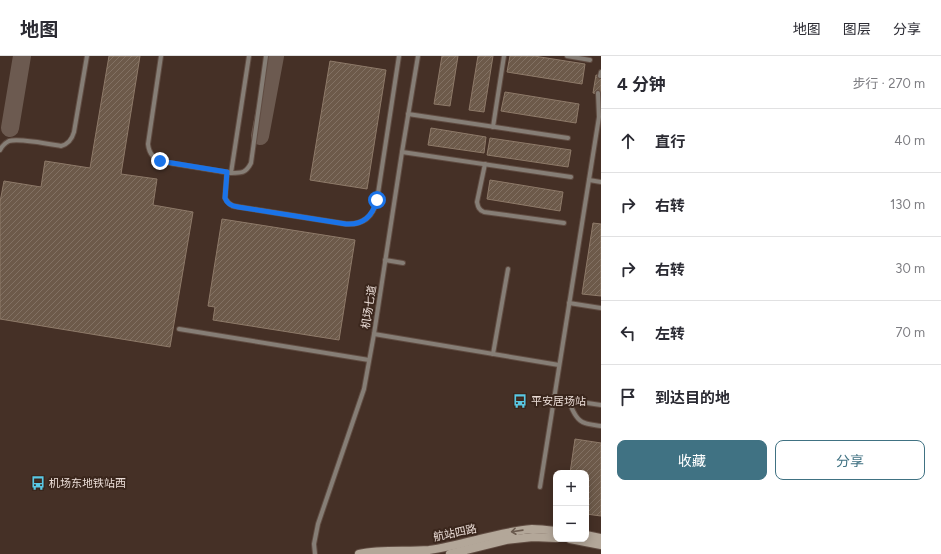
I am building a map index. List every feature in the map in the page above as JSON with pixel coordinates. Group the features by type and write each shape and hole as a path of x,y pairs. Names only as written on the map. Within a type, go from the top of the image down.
{"main road":[{"name":"航站四路","path":"358,554 382,551 411,551 443,548 506,533 533,529 553,531"},
{"path":"589,536 601,538"},
{"name":"航站四路","path":"450,554 506,540 533,537 553,538"},
{"path":"586,542 601,545"}],"lane":[{"path":"0,150 5,143 14,140 61,146 70,142 74,132 87,56"},
{"path":"161,56 148,144 149,151 156,159 164,162 240,173 245,172 251,163 266,56"},
{"path":"250,56 229,172 225,198 226,202 233,206 346,224 359,223 369,217 377,200 399,56"},
{"name":"机场七道","path":"315,554 314,544 318,524 364,389 418,56"},
{"path":"493,127 504,56"},
{"path":"567,56 590,60"},
{"path":"540,487 599,117 598,93"},
{"path":"408,114 568,138"},
{"path":"402,152 571,177"},
{"path":"485,164 477,202 481,210 484,212 564,224"},
{"path":"589,180 601,182"},
{"path":"385,260 403,263"},
{"path":"493,354 508,269"},
{"path":"569,303 601,308"},
{"path":"179,329 369,360"},
{"path":"374,334 559,365"},
{"path":"554,398 601,405"},
{"path":"568,400 580,421 601,426"}],"building":[{"path":"109,56 140,56 121,174 157,179 153,205 193,212 170,347 0,319 0,202 4,181 41,187 45,161 90,168"},
{"path":"442,56 458,56 450,106 434,104"},
{"path":"478,56 493,56 484,112 469,110"},
{"path":"510,56 534,56 585,64 582,84 507,72"},
{"path":"330,61 386,70 367,189 310,180"},
{"path":"596,75 601,76 601,94 593,93"},
{"path":"505,92 579,104 576,123 501,111"},
{"path":"431,128 486,137 484,153 428,145"},
{"path":"490,138 571,150 568,167 487,155"},
{"path":"490,180 563,192 560,211 487,199"},
{"path":"222,219 355,240 339,340 213,320 215,307 208,306"},
{"path":"593,223 601,224 601,296 582,294"},
{"path":"575,439 601,443 601,516 589,514 589,470 570,470"}],"taxiway":[{"path":"10,128 22,56"},
{"path":"260,136 275,56"}],"place":[{"name":"平安居场站","path":"520,401"},
{"name":"机场东地铁站西","path":"38,483"}],"route":[{"path":"160,161 227,172 225,193 226,202 238,207 352,224 359,223 369,217 377,200"}]}
